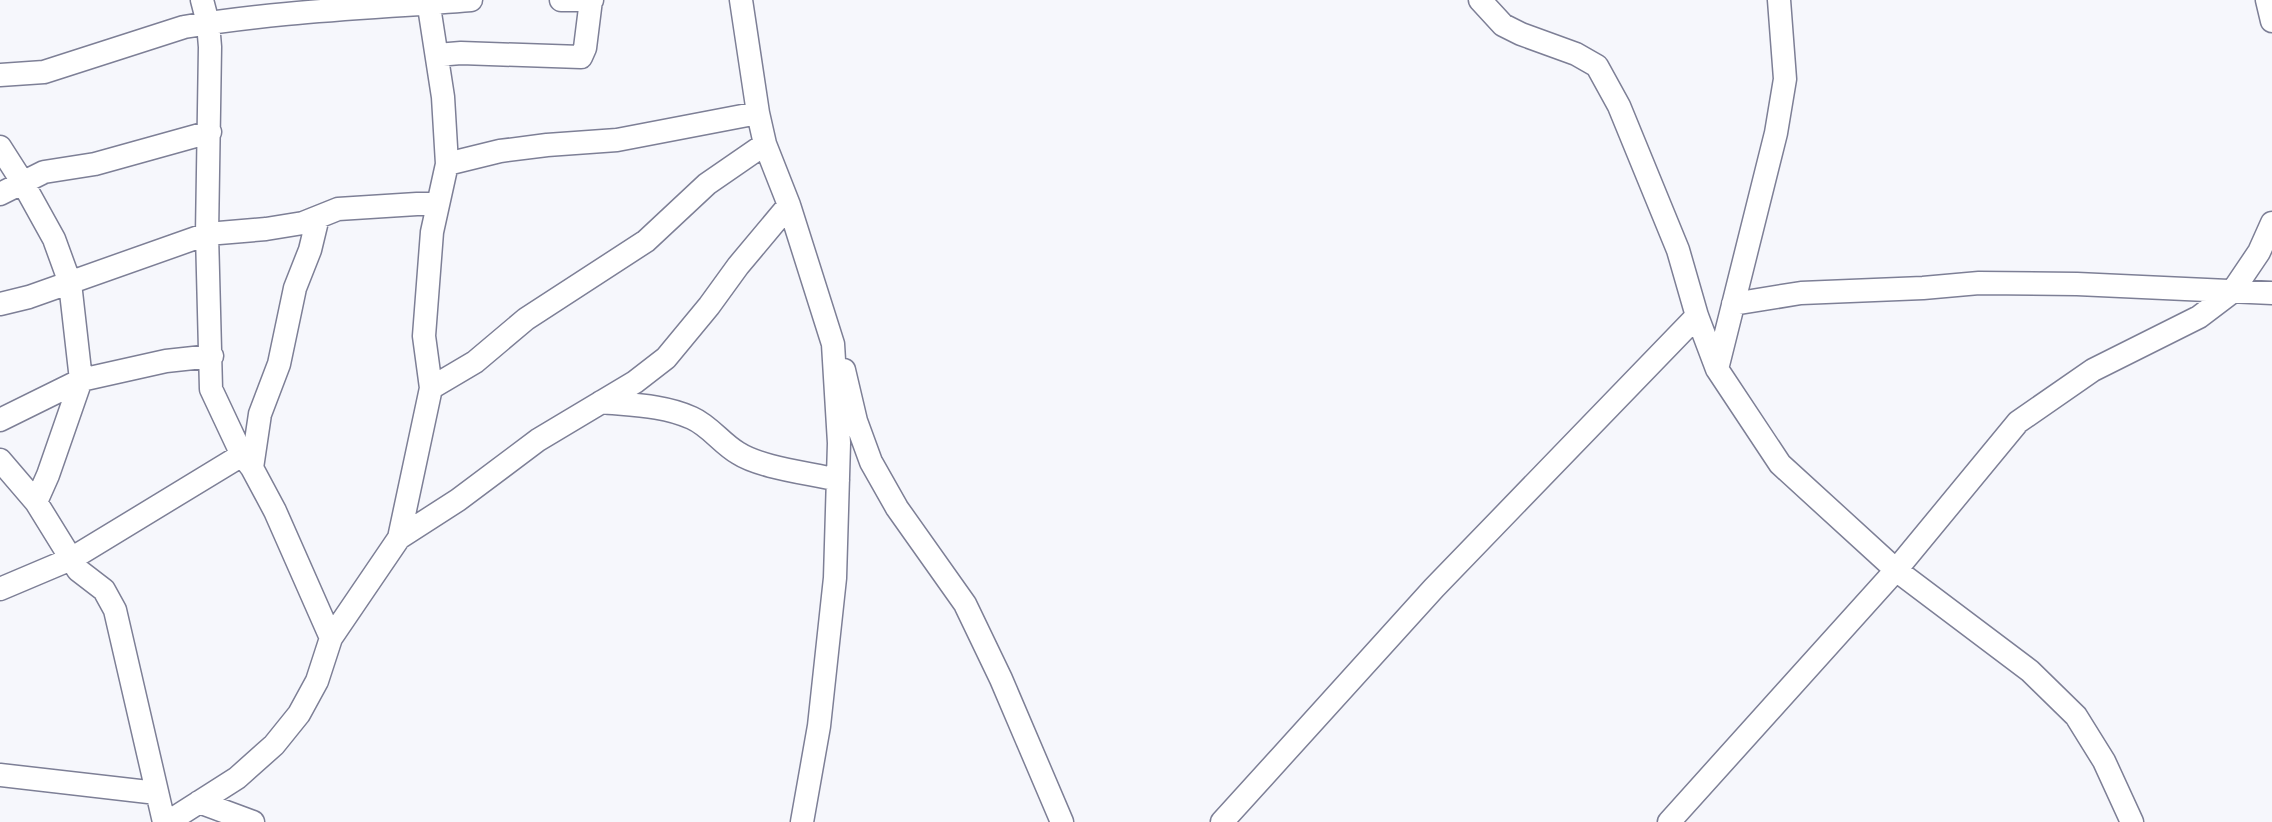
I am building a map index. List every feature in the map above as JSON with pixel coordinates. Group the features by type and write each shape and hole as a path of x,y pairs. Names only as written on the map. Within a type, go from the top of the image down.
{"street":[{"path":"202,0 208,23 210,132 208,234 212,356 211,389 247,461 275,511 331,638"},
{"path":"0,75 44,72 184,27 208,23 428,2 471,0"},
{"path":"437,55 581,56 585,48 591,0 562,0"},
{"path":"741,0 758,113 765,144 788,205 833,344 848,378 856,421 871,462 897,508 965,604 1002,679 1062,822"},
{"path":"1480,0 1503,25 1521,34 1576,54 1597,66 1619,106 1678,250 1697,316 1717,370 1780,464 1896,570 2030,671 2076,716 2104,760 2132,822"},
{"path":"1717,370 1776,133 1784,88 1785,79 1779,0"},
{"path":"2267,0 2272,21"},
{"path":"168,822 237,778 281,737 299,714 316,681 331,638 399,538 431,388 424,336 432,232 447,164 443,98 428,2"},
{"path":"447,164 500,151 547,145 617,140 758,113"},
{"path":"0,194 44,172 95,164 210,132"},
{"path":"431,388 476,362 526,319 646,241 707,184 765,144"},
{"path":"0,147 23,183 54,239 70,283 81,380 51,467 36,502"},
{"path":"0,304 29,297 208,234 266,230 303,223 338,209 438,204"},
{"path":"399,538 458,500 538,440 635,382 666,358 788,205"},
{"path":"0,589 71,559 247,461 260,414 279,364 295,288 310,250 318,217"},
{"path":"1669,822 1682,814 1896,570 2018,422 2093,370 2199,317 2232,292 2259,252 2272,223"},
{"path":"1733,304 1801,293 1923,288 1978,283 2077,284 2272,294"},
{"path":"1222,822 1434,588 1697,316"},
{"path":"802,822 828,655 835,578 839,443 833,344"},
{"path":"0,420 81,380 166,361 212,356"},
{"path":"601,402 669,410 692,418 716,434 738,453 758,462 838,480"},
{"path":"0,460 36,502 78,570 104,590 115,610 164,822"},
{"path":"0,775 157,794"},
{"path":"200,802 253,822"}]}
